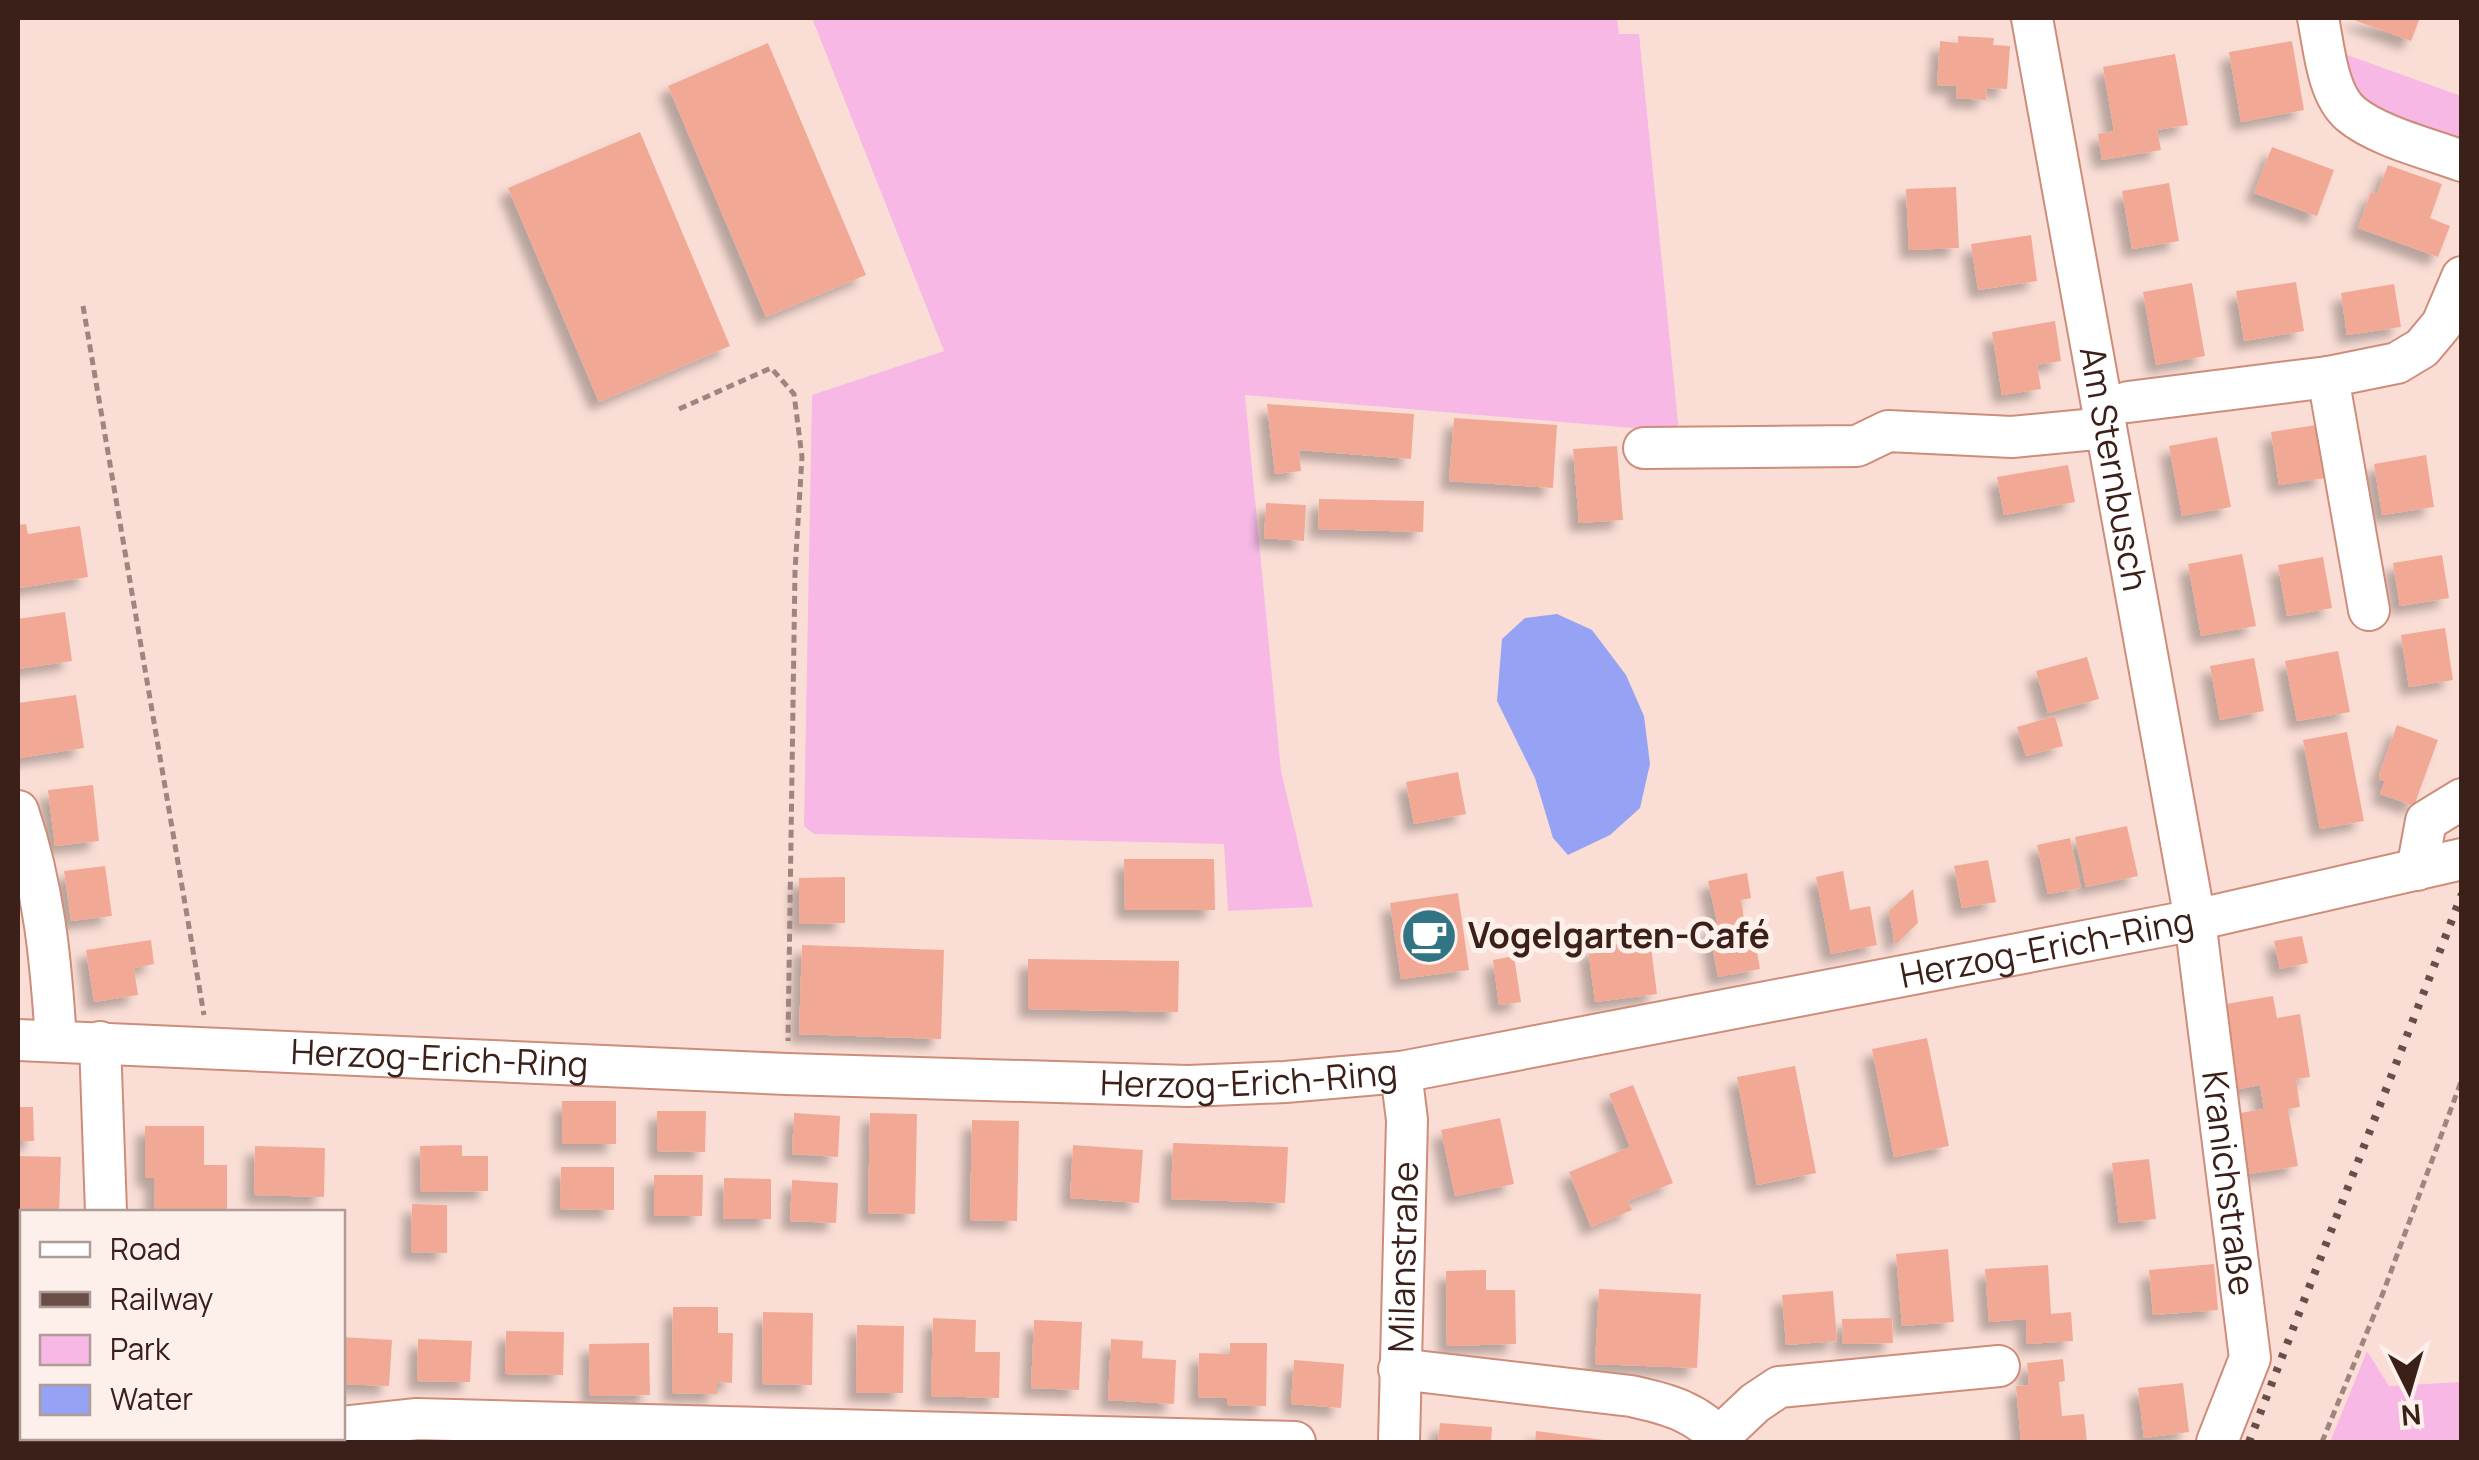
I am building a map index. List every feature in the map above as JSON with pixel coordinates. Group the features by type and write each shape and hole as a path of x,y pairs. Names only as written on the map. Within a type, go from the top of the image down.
{"street":[{"name":"Am Sternbusch","path":"2032,18 2062,106"},
{"name":"Am Sternbusch","path":"2059,18 2062,106 2208,917"},
{"path":"2318,18 2328,69 2350,114 2382,131 2462,161"},
{"path":"1644,448 1857,446 1888,431 2012,437 2398,363 2422,348 2442,324 2462,277"},
{"path":"2328,377 2370,610"},
{"path":"2417,870 2426,821 2462,799"},
{"path":"18,812 34,861 48,928 37,1040"},
{"name":"Herzog-Erich-Ring","path":"37,1040 787,1074 1188,1086 1401,1072 2208,917 2462,859"},
{"name":"Kranichstraße","path":"2208,917 2250,1358 2217,1442"},
{"path":"100,1042 106,1210"},
{"name":"Milanstraße","path":"1398,1442 1407,1120 1401,1072"},
{"path":"1399,1369 1668,1404 1702,1419 1721,1440 1755,1403 1779,1388 1998,1366"},
{"path":"345,1427 417,1419 1295,1442"}],"path":[{"path":"83,306 210,1047"},
{"path":"679,408 771,368 794,394 802,457 795,590 787,1074"},
{"path":"2322,1442 2462,1079"}],"green space":[{"path":"812,18 1617,18 1619,34 1639,34 1679,432 1245,395 1281,771 1313,907 1228,911 1224,844 814,834 804,826 812,395 944,351"},
{"path":"2339,52 2461,96 2461,145 2380,116 2349,87"},
{"path":"2367,1351 2389,1386 2461,1382 2461,1442 2330,1442"}],"water":[{"path":"1557,614 1592,630 1626,675 1644,716 1650,764 1640,808 1610,835 1568,855 1553,838 1535,778 1497,701 1502,639 1525,618"}],"building":[{"path":"2355,18 2420,18 2411,41"},
{"path":"1958,36 1994,38 1993,45 2010,46 2007,89 1987,88 1986,100 1956,98 1957,86 1937,85 1940,41 1958,43"},
{"path":"2292,41 2304,110 2241,122 2229,52"},
{"path":"768,43 866,275 766,317 668,86"},
{"path":"2175,54 2188,125 2157,130 2161,150 2102,160 2098,134 2114,131 2103,67"},
{"path":"640,132 730,346 599,402 508,188"},
{"path":"2272,147 2334,170 2317,216 2254,193"},
{"path":"2388,165 2442,184 2430,218 2450,226 2438,257 2358,228 2371,192 2377,194"},
{"path":"2169,183 2179,241 2132,249 2122,191"},
{"path":"1956,187 1959,248 1909,250 1906,189"},
{"path":"2031,235 2037,281 1978,290 1971,244"},
{"path":"2296,282 2304,331 2244,341 2236,291"},
{"path":"2192,283 2205,356 2156,365 2143,292"},
{"path":"2394,284 2401,327 2347,335 2341,293"},
{"path":"2055,321 2061,361 2037,365 2041,389 2002,395 1992,332"},
{"path":"1267,404 1414,414 1411,459 1299,450 1301,471 1275,474"},
{"path":"1454,418 1557,425 1553,488 1449,481"},
{"path":"2316,425 2325,478 2279,485 2271,432"},
{"path":"2217,437 2231,507 2182,516 2169,446"},
{"path":"1617,446 1623,520 1579,523 1573,449"},
{"path":"2426,455 2434,507 2382,515 2374,464"},
{"path":"2068,465 2075,502 2004,515 1997,477"},
{"path":"1319,499 1424,501 1423,532 1318,529"},
{"path":"1266,503 1306,505 1304,541 1264,538"},
{"path":"26,524 28,534 80,526 88,577 19,588 18,525"},
{"path":"2242,554 2256,626 2201,636 2188,564"},
{"path":"2442,555 2449,598 2400,606 2393,563"},
{"path":"2323,557 2332,608 2287,616 2278,565"},
{"path":"65,612 72,661 18,669 18,619"},
{"path":"2445,628 2453,680 2409,687 2401,635"},
{"path":"2338,651 2350,712 2297,721 2285,661"},
{"path":"2087,657 2099,699 2048,713 2036,671"},
{"path":"2254,658 2264,711 2220,720 2210,666"},
{"path":"76,695 84,748 19,758 18,703"},
{"path":"2055,716 2063,746 2026,756 2017,727"},
{"path":"2397,725 2438,740 2414,806 2380,794 2385,781 2379,779 2380,772"},
{"path":"2347,732 2364,821 2320,829 2303,740"},
{"path":"1458,772 1466,814 1414,824 1406,782"},
{"path":"93,785 99,841 55,846 48,790"},
{"path":"2127,826 2138,876 2086,887 2075,837"},
{"path":"2070,838 2081,888 2048,894 2037,845"},
{"path":"1124,859 1214,859 1215,910 1125,910"},
{"path":"1988,860 1996,902 1962,908 1954,866"},
{"path":"105,866 112,916 71,921 64,871"},
{"path":"1843,871 1850,910 1870,906 1877,945 1831,954 1816,877"},
{"path":"1747,873 1751,898 1741,900 1744,919 1751,918 1760,969 1718,977 1709,928 1718,926 1708,881"},
{"path":"845,877 845,923 799,924 799,878"},
{"path":"1913,889 1918,923 1895,945 1889,911"},
{"name":"Vogelgarten-Café","path":"1458,893 1469,970 1401,979 1390,903"},
{"path":"2302,936 2308,963 2280,969 2274,941"},
{"path":"151,940 154,964 134,968 138,995 94,1002 86,950"},
{"path":"1650,940 1657,994 1595,1002 1588,948"},
{"path":"802,945 944,950 941,1039 799,1034"},
{"path":"1514,956 1521,1002 1499,1005 1493,960"},
{"path":"1028,959 1179,961 1178,1012 1028,1009"},
{"path":"2273,996 2277,1018 2300,1014 2310,1077 2296,1079 2300,1107 2288,1109 2298,1166 2250,1174 2240,1113 2264,1109 2260,1085 2234,1090 2220,1005"},
{"path":"1927,1038 1949,1146 1894,1157 1872,1049"},
{"path":"1795,1066 1816,1173 1757,1185 1737,1077"},
{"path":"1633,1085 1673,1183 1628,1201 1632,1210 1591,1227 1569,1172 1630,1147 1609,1094"},
{"path":"562,1101 616,1101 616,1144 562,1144"},
{"path":"18,1107 33,1107 34,1141 18,1141"},
{"path":"657,1111 706,1111 705,1152 657,1151"},
{"path":"794,1113 840,1116 838,1157 792,1154"},
{"path":"870,1113 917,1114 915,1214 868,1213"},
{"path":"1500,1118 1514,1184 1455,1196 1441,1130"},
{"path":"972,1120 1019,1121 1017,1221 970,1220"},
{"path":"145,1126 204,1126 204,1165 227,1165 227,1210 154,1210 154,1178 145,1178"},
{"path":"1173,1143 1288,1147 1285,1203 1171,1199"},
{"path":"462,1145 462,1156 488,1156 488,1191 421,1192 420,1146"},
{"path":"1073,1145 1143,1150 1139,1203 1070,1198"},
{"path":"255,1146 325,1148 324,1197 254,1195"},
{"path":"18,1156 61,1157 59,1210 20,1210 18,1216"},
{"path":"2149,1159 2156,1219 2119,1223 2112,1163"},
{"path":"561,1167 614,1167 614,1210 560,1209"},
{"path":"654,1175 703,1175 702,1216 654,1216"},
{"path":"724,1178 771,1179 771,1219 723,1219"},
{"path":"792,1180 838,1183 836,1223 790,1221"},
{"path":"412,1204 447,1205 447,1253 411,1252"},
{"path":"20,1242 18,1342 18,1243"},
{"path":"1948,1249 1954,1322 1902,1326 1896,1254"},
{"path":"2214,1264 2218,1310 2153,1315 2149,1270"},
{"path":"2048,1265 2051,1314 2071,1312 2073,1341 2027,1344 2026,1319 1989,1322 1985,1269"},
{"path":"1486,1270 1486,1290 1515,1290 1516,1344 1447,1346 1446,1271"},
{"path":"1599,1289 1701,1294 1697,1368 1595,1364"},
{"path":"1833,1291 1837,1341 1786,1345 1782,1295"},
{"path":"673,1307 718,1307 718,1333 733,1333 732,1383 717,1382 717,1394 672,1393"},
{"path":"763,1312 813,1313 812,1385 762,1384"},
{"path":"933,1318 976,1320 975,1352 1000,1352 999,1398 931,1396"},
{"path":"1892,1318 1893,1343 1843,1344 1842,1319"},
{"path":"1034,1320 1082,1322 1079,1390 1031,1388"},
{"path":"857,1325 904,1326 903,1393 856,1393"},
{"path":"506,1331 564,1332 563,1375 505,1374"},
{"path":"345,1337 392,1340 389,1386 345,1384"},
{"path":"418,1339 472,1341 470,1382 417,1381"},
{"path":"1111,1339 1143,1341 1142,1358 1176,1360 1174,1404 1108,1400"},
{"path":"649,1343 650,1395 590,1396 589,1344"},
{"path":"1230,1343 1267,1343 1266,1406 1227,1405 1227,1398 1198,1397 1199,1353 1230,1354"},
{"path":"2063,1359 2065,1381 2059,1382 2062,1416 2084,1414 2087,1442 2021,1442 2016,1386 2029,1385 2027,1363"},
{"path":"1294,1360 1344,1364 1341,1408 1291,1404"},
{"path":"2183,1383 2189,1432 2144,1438 2138,1388"},
{"path":"1440,1423 1492,1427 1491,1442 1438,1442"},
{"path":"1536,1431 1604,1440 1604,1442 1535,1442"}],"railway":[{"path":"2249,1442 2462,894"}],"place":[{"name":"Vogelgarten-Café","path":"1429,936"}]}
